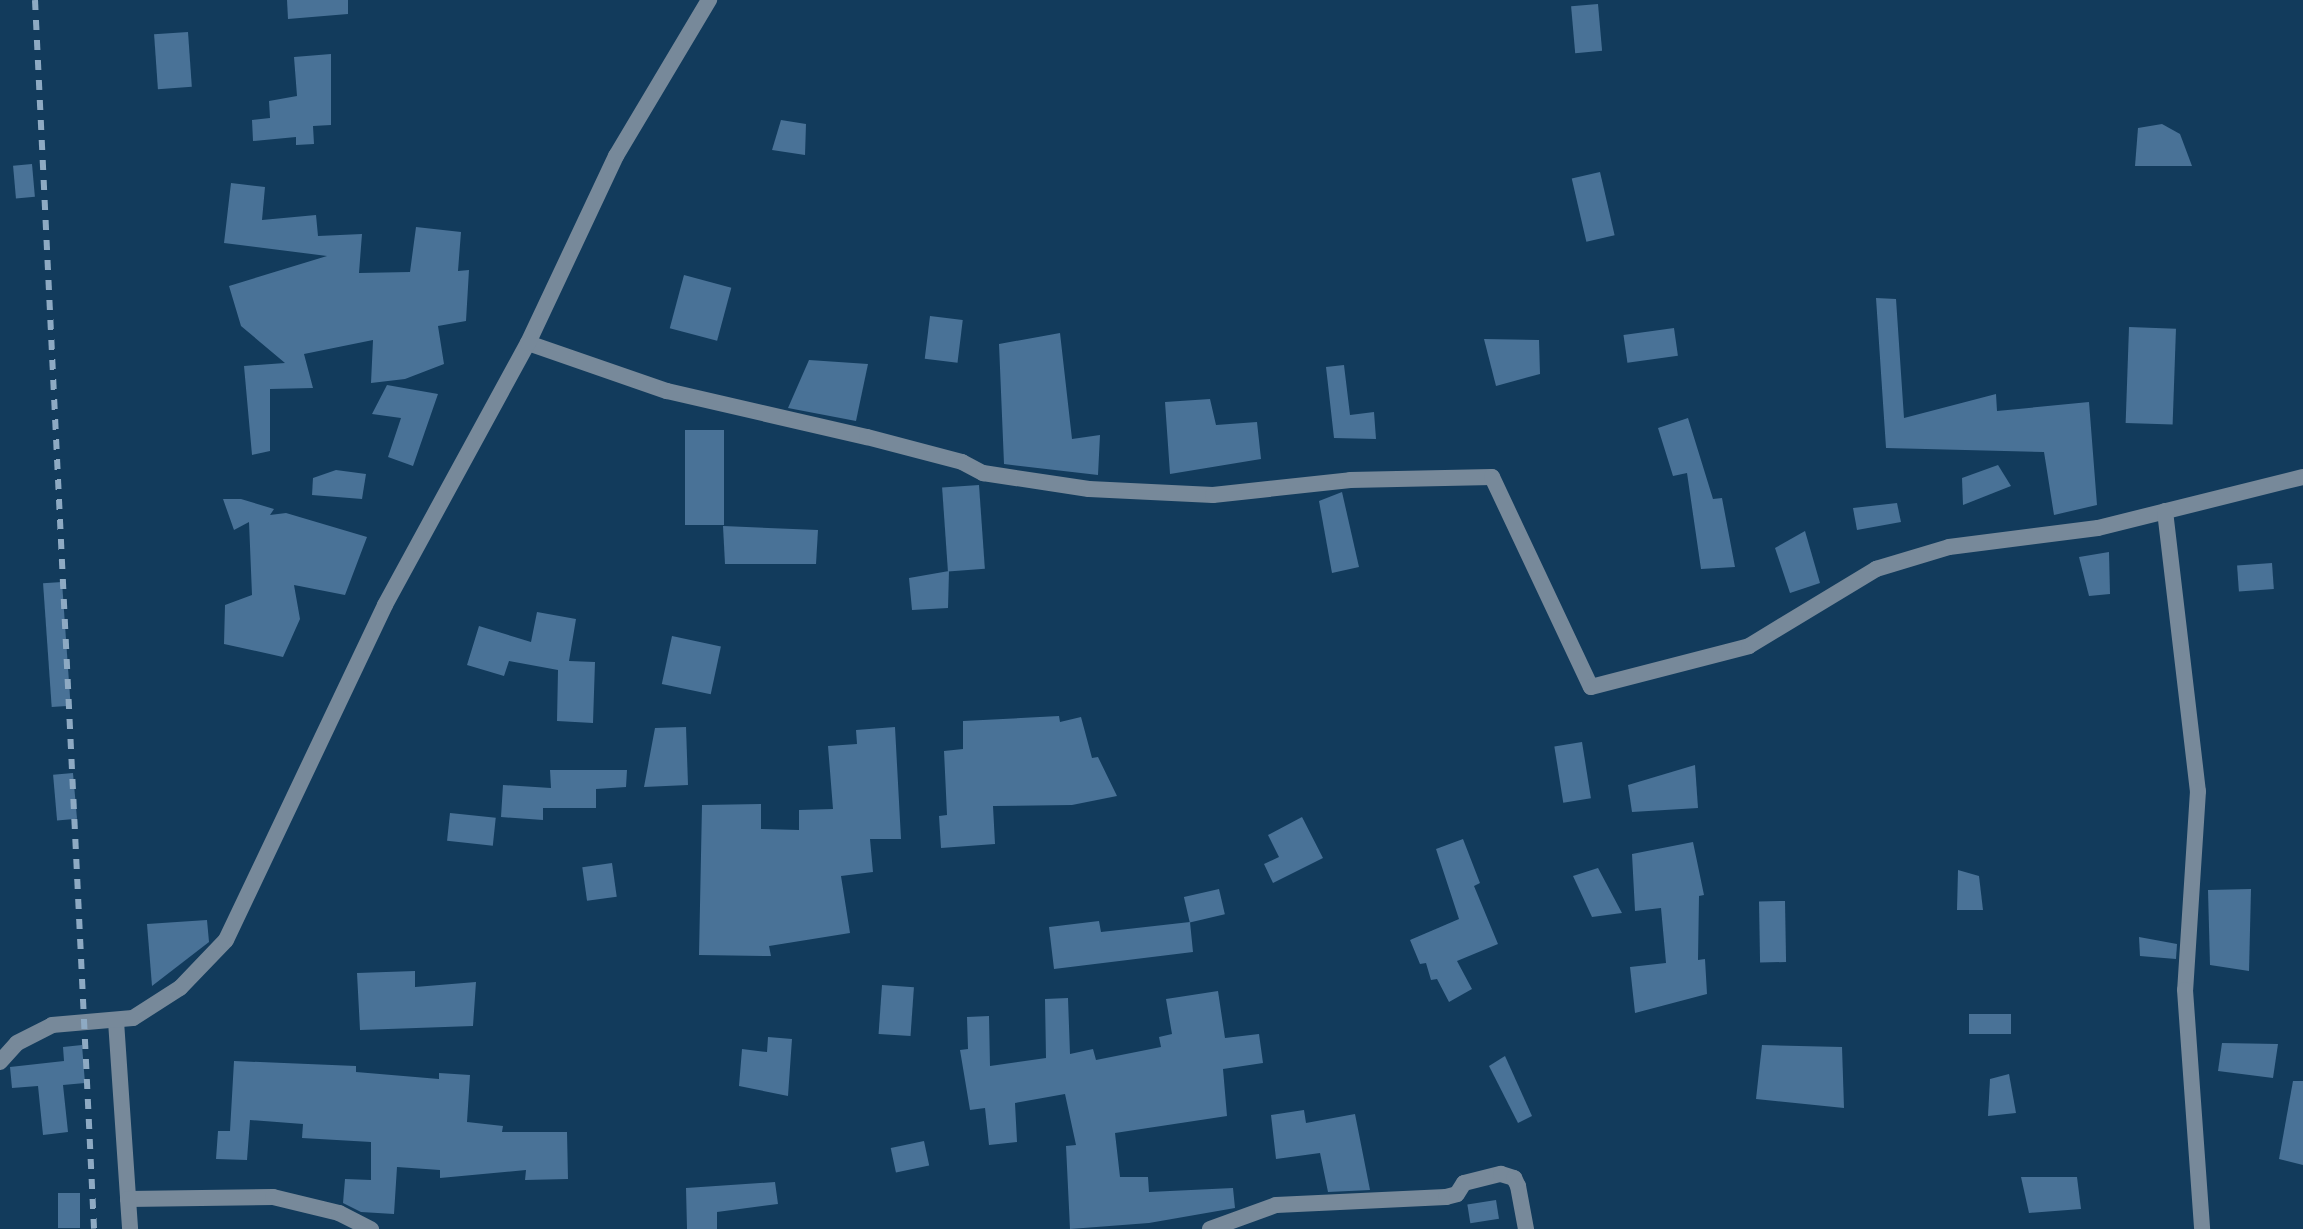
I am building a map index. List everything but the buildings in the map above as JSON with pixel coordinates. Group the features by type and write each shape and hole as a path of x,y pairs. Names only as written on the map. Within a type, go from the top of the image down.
{"street":[{"path":"0,1062 17,1043 52,1025 133,1018 180,988 226,940 385,605 528,343 616,156 709,0"},
{"path":"528,343 667,391 867,437 962,462 983,473 1089,489 1213,495 1350,480 1492,477 1584,681 1591,687 1749,646 1876,569 1949,547 2098,528 2303,477"},
{"path":"2165,511 2198,791 2185,990 2202,1229"},
{"path":"116,1021 130,1229"},
{"path":"1210,1229 1276,1205 1446,1197 1457,1194 1464,1183 1501,1174 1514,1178 1518,1186 1526,1229"},
{"path":"128,1199 273,1197 339,1213 371,1229"}],"railway":[{"path":"35,0 94,1229"}]}
